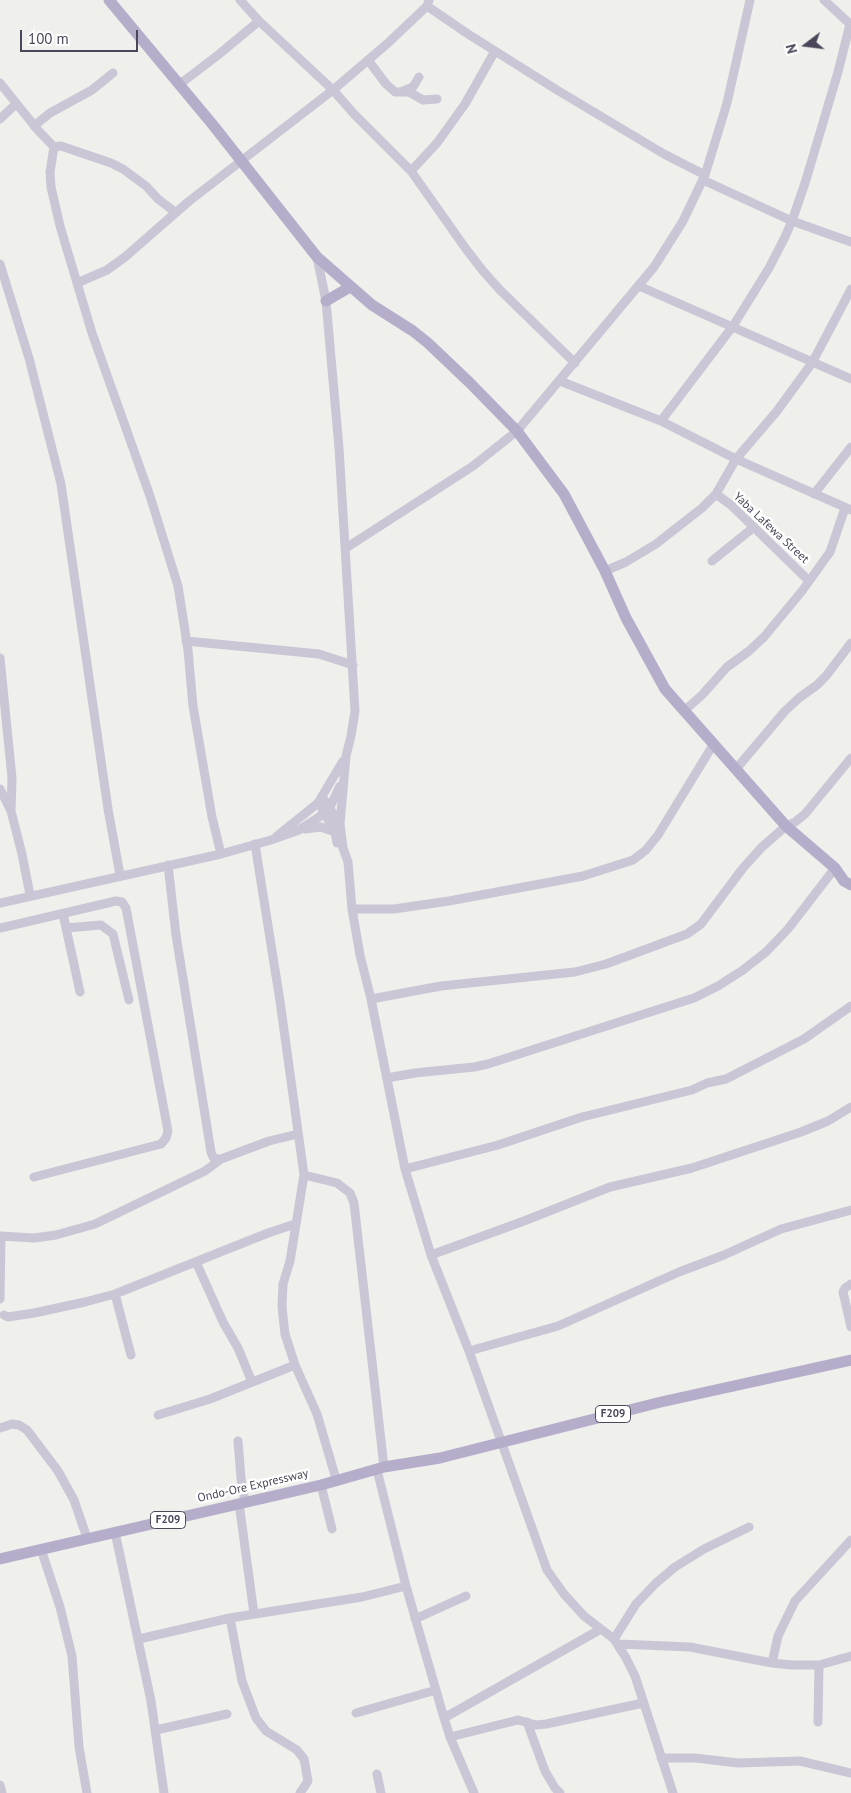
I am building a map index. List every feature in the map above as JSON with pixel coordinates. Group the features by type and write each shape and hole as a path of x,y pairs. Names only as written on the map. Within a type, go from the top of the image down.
{"main road":[{"path":"109,0 180,84 316,257 372,305 413,331 469,382 517,431 564,494 605,571 626,618 665,689 786,826 849,880"},
{"path":"326,301 350,287"},
{"name":"F209","path":"336,1479 380,1468 440,1458 662,1402 851,1360"},
{"name":"Ondo-Ore Expressway","path":"0,1559 242,1503 336,1479"}],"street":[{"path":"240,0 259,21 333,90 354,114 411,171 483,271 575,363"},
{"path":"346,548 473,466 517,431 639,286 672,240 704,178 727,104 750,0"},
{"path":"661,421 733,326 769,268 792,221 838,72 850,25 824,0"},
{"path":"77,283 113,266 175,212 333,90 368,60 428,3 495,51 704,178 792,221 851,242"},
{"path":"180,84 259,21"},
{"path":"411,171 437,143 465,104 495,51"},
{"path":"368,60 390,88 400,92 409,92 422,100 437,99"},
{"path":"34,126 50,113 92,90 113,73"},
{"path":"400,92 413,87 419,77"},
{"path":"0,83 34,126 54,147"},
{"path":"0,119 16,104"},
{"path":"54,147 60,146 111,163 123,169 146,186 158,199 175,212"},
{"path":"54,147 50,172 51,187 60,226 97,348 167,548 178,586 193,706 212,817 221,854"},
{"path":"316,257 326,301 339,448 355,711 346,756 337,828 339,849 348,862 352,909 360,955 371,999 405,1170 431,1255 503,1442 547,1570 564,1594 584,1616 616,1641 635,1676 673,1793"},
{"path":"0,264 29,358 62,484 108,809 120,875"},
{"path":"639,286 851,379"},
{"path":"605,571 626,562 656,544 702,508 716,494 736,459 777,411 812,363 851,289"},
{"path":"560,381 661,421 736,459 848,509 830,552 808,580 802,591 764,637 750,651 727,667 702,695 684,711"},
{"path":"814,494 851,447"},
{"name":"Yaba Lafewa Street","path":"716,494 731,505 808,580"},
{"path":"712,561 754,527"},
{"path":"186,641 319,654 352,665"},
{"path":"736,769 785,711 826,676 851,643"},
{"path":"0,658 12,778 11,811"},
{"path":"352,909 394,908 458,899 583,876 633,860 646,850 658,835 713,745"},
{"path":"0,753 9,748"},
{"path":"271,840 321,801 346,756"},
{"path":"371,999 441,986 575,972 606,964 680,937 702,924 743,868 762,847 786,826 806,814 851,758"},
{"path":"300,830 327,810 339,790 344,775"},
{"path":"0,789 11,811 30,896"},
{"path":"321,801 337,828"},
{"path":"0,903 221,854 300,830 321,826 337,828"},
{"path":"255,844 280,1001 304,1175 290,1261 284,1284 282,1307 285,1334 295,1365 317,1414 336,1479"},
{"path":"168,865 176,935 211,1152 214,1159 221,1159"},
{"path":"387,1078 415,1072 488,1064 694,998 718,986 766,952 788,929 835,868"},
{"path":"0,928 116,901 122,902 126,908 168,1131 166,1138 161,1144 34,1177"},
{"path":"63,914 80,992"},
{"path":"66,928 100,925 113,934 129,1000"},
{"path":"405,1170 498,1145 582,1117 692,1090 708,1083 726,1079 804,1039 851,1006"},
{"path":"431,1255 524,1221 610,1186 692,1168 766,1145 828,1121 851,1107"},
{"path":"0,1299 1,1236 34,1238 96,1224 205,1171 221,1159 260,1144 298,1134"},
{"path":"304,1175 337,1183 350,1193 354,1203 380,1468 415,1619 450,1737 474,1793"},
{"path":"469,1351 558,1326 781,1229 851,1210"},
{"path":"0,1306 2,1319 115,1294 295,1224"},
{"path":"196,1262 223,1322 238,1348 252,1382"},
{"path":"851,1284 844,1288 843,1292 851,1327"},
{"path":"115,1294 131,1355"},
{"path":"158,1415 210,1399 295,1365"},
{"path":"0,1428 12,1424 27,1430 58,1471 74,1500 87,1538"},
{"path":"238,1441 242,1503 254,1614"},
{"path":"321,1484 332,1529"},
{"path":"616,1641 636,1604 675,1567 704,1549 749,1527"},
{"path":"114,1532 139,1639 156,1730 161,1792"},
{"path":"772,1663 778,1636 795,1601 851,1540"},
{"path":"41,1549 60,1607 72,1656 79,1747 87,1793"},
{"path":"139,1639 230,1618 362,1597 406,1586"},
{"path":"415,1619 466,1596"},
{"path":"230,1618 242,1681 256,1718 266,1731 297,1750 304,1759 308,1781 300,1793"},
{"path":"444,1718 601,1629"},
{"path":"616,1641 690,1647 772,1663 792,1665 819,1665 851,1656"},
{"path":"818,1722 819,1665"},
{"path":"356,1712 436,1690"},
{"path":"450,1737 518,1720 536,1725 546,1724 643,1703"},
{"path":"156,1730 228,1714"},
{"path":"526,1722 545,1771 560,1793"},
{"path":"661,1758 694,1758 738,1763 800,1760 851,1773"},
{"path":"377,1774 382,1793"},
{"path":"0,1785 2,1793"}]}
